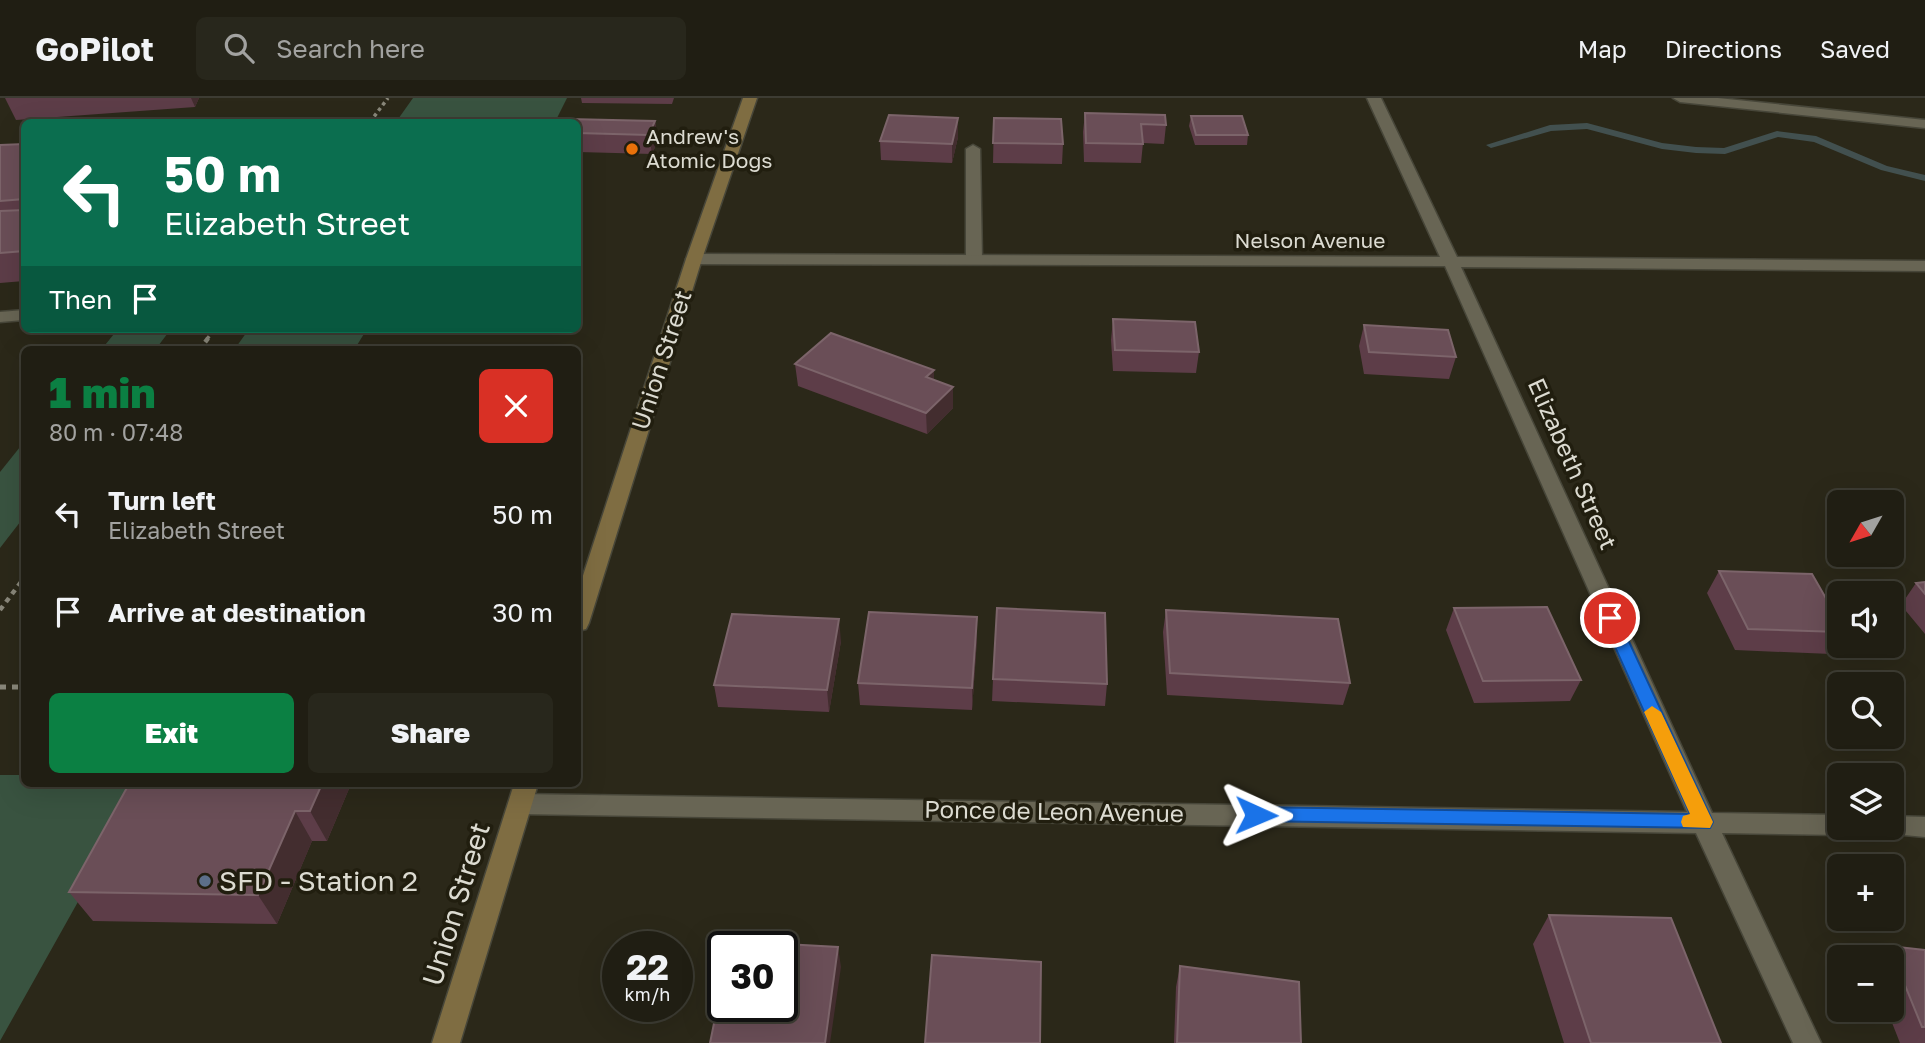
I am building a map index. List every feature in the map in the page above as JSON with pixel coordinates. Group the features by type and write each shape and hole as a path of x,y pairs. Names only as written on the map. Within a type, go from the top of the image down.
{"main road":[{"name":"Union Street","path":"581,614 694,260 750,98"},
{"name":"Union Street","path":"446,1043 523,794"}],"street":[{"name":"Elizabeth Street","path":"1374,98 1452,262 1703,822 1807,1043"},
{"path":"1680,98 1925,124"},
{"path":"973,149 974,259"},
{"name":"Nelson Avenue","path":"694,260 974,259 1925,266"},
{"path":"0,317 21,315"},
{"name":"Ponce de Leon Avenue","path":"523,794 1827,825"},
{"path":"1904,826 1925,827"}],"path":[{"path":"372,119 388,98"},
{"path":"0,610 21,582"},
{"path":"0,687 21,687"}],"green space":[{"path":"413,98 567,98 556,119 398,119"},
{"path":"115,333 168,333 158,346 104,346"},
{"path":"246,333 365,333 356,346 237,346"},
{"path":"21,446 21,521 0,548 0,472"},
{"path":"0,775 21,775 21,787 142,787 0,1041"}],"building":[{"path":"1085,113 1165,115 1166,125 1141,124 1143,144 1086,143"},
{"path":"889,115 958,118 952,144 880,141"},
{"path":"1191,116 1242,116 1248,135 1196,135"},
{"path":"994,118 1061,119 1063,144 993,143"},
{"path":"581,119 655,121 649,135 581,133"},
{"path":"21,144 21,199 0,201 0,145"},
{"path":"21,210 21,251 0,253 0,211"},
{"path":"1113,319 1195,322 1199,352 1115,350"},
{"path":"1364,325 1448,330 1456,357 1369,352"},
{"path":"831,333 934,370 926,377 953,387 926,413 795,364"},
{"path":"1719,571 1812,574 1827,600 1827,632 1748,629"},
{"path":"1925,582 1925,594 1916,583"},
{"path":"1547,607 1581,680 1483,681 1454,608"},
{"path":"997,608 1105,613 1107,684 993,679"},
{"path":"1166,610 1338,619 1350,683 1170,673"},
{"path":"869,612 977,617 972,688 858,683"},
{"path":"732,614 839,619 827,690 714,685"},
{"name":"SFD - Station 2","path":"127,787 321,787 310,811 295,811 258,895 69,892"},
{"path":"1549,915 1671,918 1721,1043 1591,1043"},
{"path":"798,945 838,947 825,1043 710,1043 714,1022 798,1022"},
{"path":"1904,948 1925,950 1925,1027 1922,1027 1904,983"},
{"path":"932,955 1041,962 1040,1043 925,1043"},
{"path":"1180,966 1299,982 1301,1043 1177,1043"}],"waterway":[{"path":"1491,145 1550,128 1587,126 1662,146 1696,150 1725,151 1777,134 1816,139 1884,168 1925,178"}],"slow traffic":[{"path":"1652,712 1703,822 1690,822"}],"place":[{"name":"Andrew's Atomic Dogs","path":"632,149"},
{"name":"SFD - Station 2","path":"205,881"}],"route":[{"path":"1256,815 1703,822 1610,618"}]}
